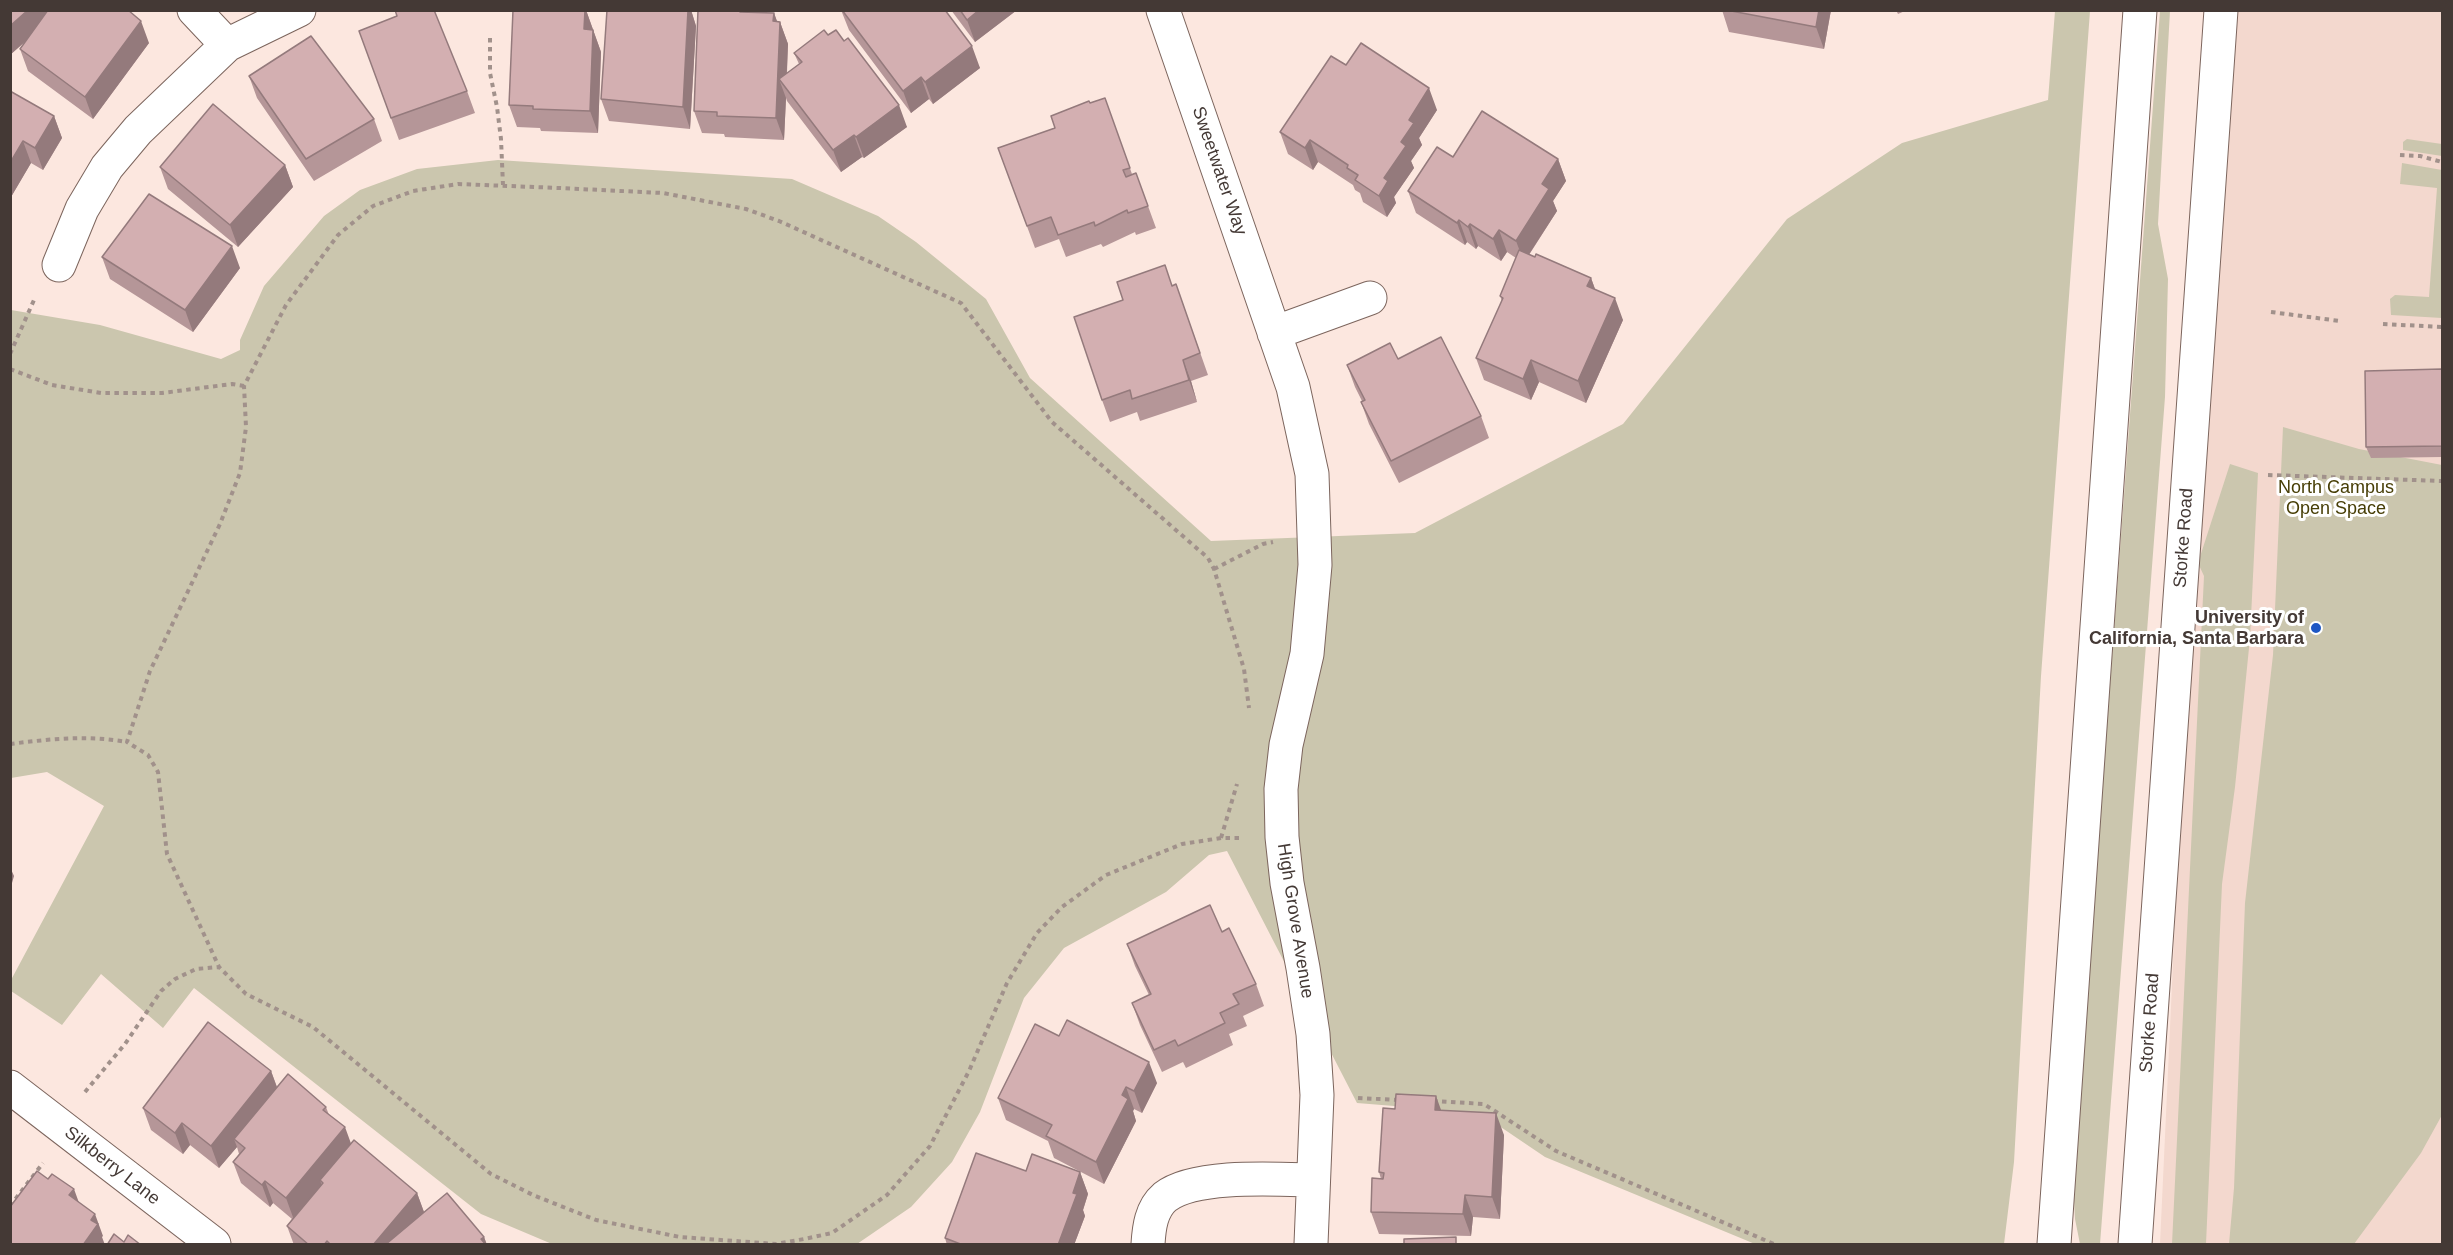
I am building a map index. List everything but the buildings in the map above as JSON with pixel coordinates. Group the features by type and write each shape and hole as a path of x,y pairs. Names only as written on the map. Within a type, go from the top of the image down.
{"main road":[{"path":"194,10 227,45"},
{"path":"49,277 82,209 108,167 138,130 227,45 299,10"},
{"name":"Sweetwater Way","path":"1163,10 1293,387 1312,474 1315,565"},
{"path":"2054,1245 2140,10"},
{"name":"Storke Road","path":"2135,1245 2222,10"},
{"path":"1274,333 1370,298"},
{"name":"High Grove Avenue","path":"1311,1245 1317,1095 1313,1034 1287,883 1282,837 1281,789 1286,745 1307,654 1315,565"},
{"name":"Silkberry Lane","path":"10,1087 214,1245"},
{"path":"1148,1245 1149,1225 1155,1210 1163,1198 1177,1190 1199,1184 1235,1180 1312,1180"}],"path":[{"path":"490,38 490,73 499,118 503,185"},
{"path":"2400,155 2442,162"},
{"path":"127,742 150,670 220,524 240,473 246,427 244,386 286,305 338,235 373,206 413,191 458,184 663,193 746,209 779,221 962,303 1052,422 1208,558 1214,569 1244,669 1249,710"},
{"path":"10,354 49,277"},
{"path":"2271,312 2340,321"},
{"path":"2383,324 2442,327"},
{"path":"10,369 52,385 101,393 162,393 231,384 244,386"},
{"path":"2268,475 2442,481"},
{"path":"1214,569 1263,544 1283,541"},
{"path":"10,744 60,738 100,737 127,742 148,755 158,772 167,854 219,967 246,994 312,1027 491,1174 533,1195 596,1220 680,1237 776,1244 832,1233 887,1195 930,1146 969,1071 1006,983 1037,933 1062,907 1106,875 1154,853 1182,844 1221,838 1282,837"},
{"path":"1221,838 1239,778"},
{"path":"79,1101 125,1044 161,991 175,979 196,969 219,967"},
{"path":"1358,1098 1404,1100"},
{"path":"1426,1101 1484,1104 1556,1151 1774,1245"},
{"path":"10,1206 46,1160"},
{"path":"804,1239 805,1245"}],"shaded area":[{"name":"University of California, Santa Barbara","path":"2217,11 2442,11 2442,1244 2160,1244"}],"green space":[{"path":"2055,11 2090,11 2041,676 2014,1162 2004,1244 1755,1244 1545,1157 1480,1113 1357,1103 1227,851 1209,855 1166,892 1064,948 1024,998 980,1112 952,1162 911,1207 857,1244 552,1244 481,1214 194,988 163,1028 101,974 62,1025 11,991 11,980 104,806 47,772 11,778 11,310 100,325 221,359 240,350 240,340 264,286 324,216 360,190 417,169 498,160 792,179 878,216 916,242 986,299 1030,378 1211,541 1415,533 1623,424 1787,219 1902,143 2048,100"},
{"path":"2160,11 2170,11 2158,224 2168,279 2165,397 2100,1244 2080,1244 2075,1219 2073,1182"},
{"path":"2407,139 2442,144 2442,156 2403,150 2403,142"},
{"path":"2402,163 2442,170 2442,318 2391,315 2390,299 2395,295 2429,297 2437,188 2400,184"},
{"name":"North Campus Open Space","path":"2283,427 2359,449 2442,465 2442,1115 2421,1153 2354,1244 2229,1244 2234,1188 2245,903 2273,655"},
{"path":"2230,464 2258,473 2250,638 2235,787 2222,884 2206,1244 2172,1244 2204,576 2198,563"}],"place":[{"name":"University of California, Santa Barbara","path":"2316,628"}]}
